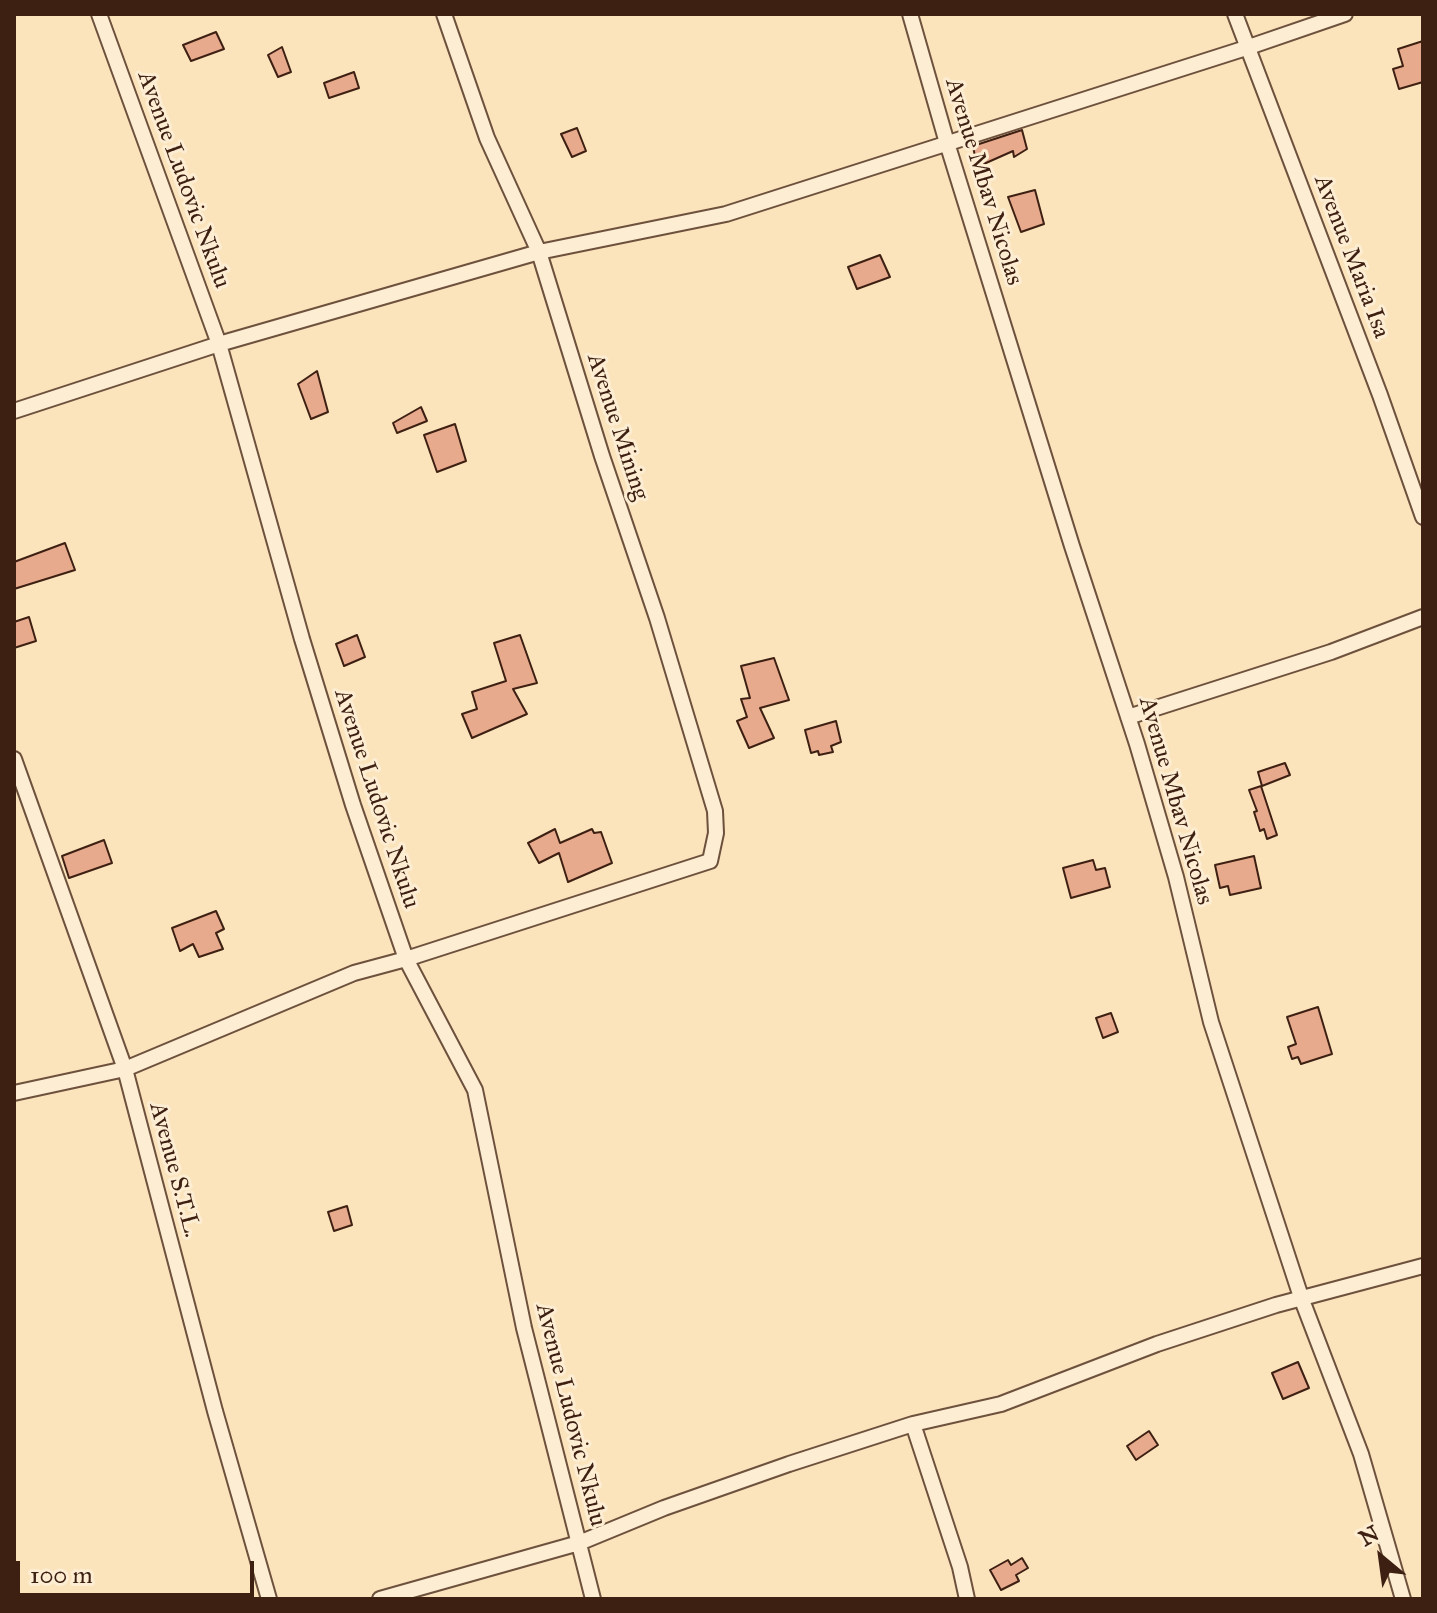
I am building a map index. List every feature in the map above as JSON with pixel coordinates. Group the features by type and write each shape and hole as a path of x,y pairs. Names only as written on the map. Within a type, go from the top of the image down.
{"street":[{"name":"Avenue Ludovic Nkulu","path":"99,14 219,344 302,639 353,805 406,959 475,1090 524,1328 593,1599"},
{"name":"Avenue Mining","path":"406,959 710,861 716,833 715,811 657,618 602,456 539,252 487,138 444,14"},
{"name":"Avenue Mbav Nicolas","path":"910,14 947,143 1176,877 1211,1022 1302,1300 1361,1454 1403,1599"},
{"name":"Avenue Maria Isa","path":"1235,14 1423,517"},
{"path":"14,411 219,344 539,252 726,214 1345,14"},
{"path":"1128,717 1331,652 1423,617"},
{"name":"Avenue S.T.L.","path":"14,759 125,1069 215,1411 269,1599"},
{"path":"14,1093 125,1069 354,973 406,959"},
{"path":"380,1599 579,1543 664,1508 913,1424 1001,1404 1157,1344 1276,1305 1423,1266"},
{"path":"913,1424 960,1567 967,1599"}],"building":[{"path":"216,32 224,49 191,61 183,45"},
{"path":"1423,41 1423,82 1399,89 1393,69 1403,66 1398,49"},
{"path":"282,47 291,72 278,77 268,55"},
{"path":"354,72 359,88 329,98 324,83"},
{"path":"577,128 586,151 572,157 561,134"},
{"path":"1022,130 1027,149 1014,157 1013,151 977,167 973,146"},
{"path":"1035,190 1044,224 1021,232 1008,197"},
{"path":"880,255 890,277 857,289 848,267"},
{"path":"317,371 328,412 311,419 298,384"},
{"path":"421,407 427,421 397,433 393,423"},
{"path":"455,424 466,461 437,472 424,435"},
{"path":"65,543 75,570 14,589 14,562"},
{"path":"29,617 36,641 14,648 14,622"},
{"path":"357,635 365,657 344,666 336,644"},
{"path":"520,635 537,683 513,689 527,714 472,738 462,714 477,709 472,692 506,681 494,643"},
{"path":"774,658 789,700 760,708 774,738 749,748 737,721 747,717 741,699 750,698 741,666"},
{"path":"836,721 841,742 831,746 833,752 811,753 805,730"},
{"path":"1285,763 1290,775 1262,786 1258,772"},
{"path":"1261,786 1277,835 1267,839 1264,829 1260,831 1249,790"},
{"path":"555,829 560,843 592,829 594,833 601,832 612,863 568,882 559,853 539,863 528,843"},
{"path":"104,840 112,863 69,878 62,856"},
{"path":"1254,856 1261,888 1230,895 1228,886 1220,888 1215,865"},
{"path":"1093,860 1096,870 1105,868 1110,887 1071,898 1063,868"},
{"path":"216,911 224,929 216,933 223,949 199,957 193,944 180,951 172,928"},
{"path":"1318,1007 1332,1054 1301,1064 1298,1057 1292,1059 1288,1047 1296,1044 1287,1017"},
{"path":"1111,1013 1118,1032 1103,1038 1096,1018"},
{"path":"347,1206 352,1225 334,1231 328,1212"},
{"path":"1298,1362 1309,1388 1283,1399 1272,1373"},
{"path":"1149,1431 1158,1445 1136,1460 1127,1446"},
{"path":"1022,1558 1028,1568 1016,1575 1019,1581 1001,1590 990,1570 1008,1560 1011,1565"}]}
